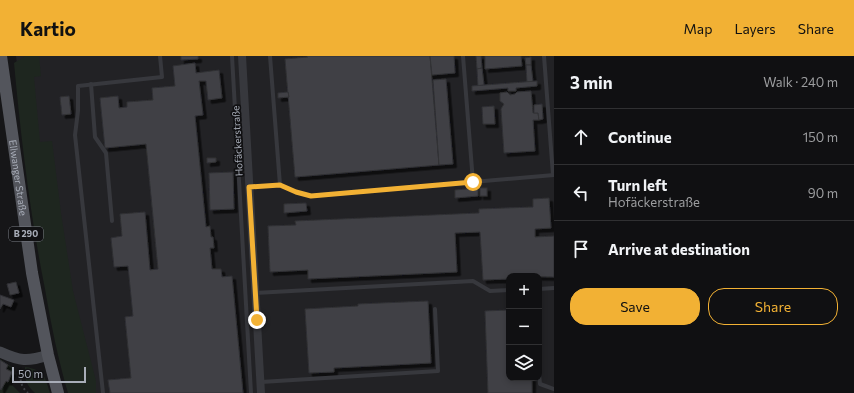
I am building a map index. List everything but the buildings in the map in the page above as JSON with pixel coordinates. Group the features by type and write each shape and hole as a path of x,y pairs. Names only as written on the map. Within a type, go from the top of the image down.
{"main road":[{"name":"Ellwanger Straße","path":"1,56 32,274 48,355 58,393"}],"street":[{"name":"Hofäckerstraße","path":"242,56 261,393"},
{"path":"0,352 21,360 35,359 48,355"}],"lane":[{"path":"103,393 75,135 78,112 78,86 162,78 160,56"},
{"path":"232,56 251,393"},
{"path":"270,56 280,185"},
{"path":"463,56 473,182"},
{"path":"249,187 280,185 296,192 311,196 553,175 544,56"},
{"path":"91,84 95,137 106,153 112,220"},
{"path":"256,293 473,281 490,292 506,290"},
{"path":"542,289 554,288"},
{"path":"260,382 438,370 435,309"},
{"path":"540,381 540,384 554,388"}],"path":[{"path":"21,360 20,382 28,393"}],"shaded area":[{"path":"16,56 554,56 554,393 73,393 36,224"},
{"path":"25,56 39,56 41,76 34,77 40,142 52,141 73,291 96,381 96,393 68,393 55,341 26,176 14,63"},
{"path":"0,359 13,368 15,377 10,383 20,393 0,393"},
{"path":"25,367 36,370 43,375 50,393 35,393 32,390 25,378"}],"route":[{"path":"257,320 249,187 280,185 296,192 311,196 473,182"}]}
